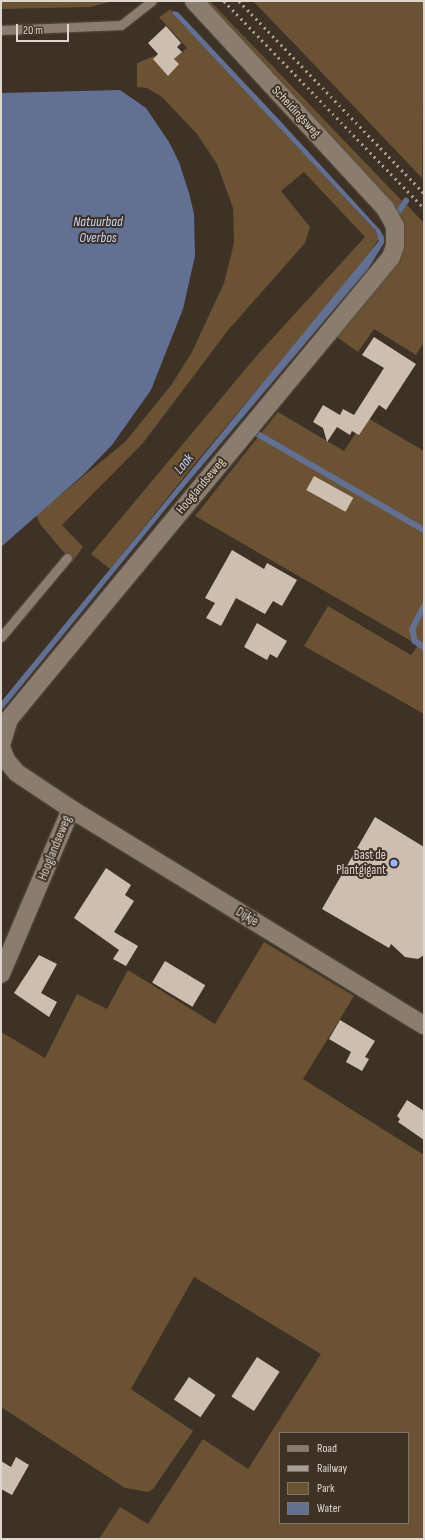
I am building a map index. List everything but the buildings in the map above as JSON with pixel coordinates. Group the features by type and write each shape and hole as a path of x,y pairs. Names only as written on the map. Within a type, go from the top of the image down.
{"street":[{"name":"Scheidingsweg","path":"194,1 385,208 395,226"},
{"name":"Hooglandseweg","path":"1,974 70,809 17,773 6,760 1,746 9,718 391,257 396,241 395,226"},
{"name":"Dijkje","path":"70,809 424,1025"}],"lane":[{"path":"1,30 121,25 152,1"},
{"path":"1,637 67,558"}],"green space":[{"path":"1,1 113,1 91,7 1,9"},
{"path":"200,1 210,1 402,201 397,209 401,213 407,205 424,223 424,342 416,355 374,329 358,352 334,335 402,249 404,236"},
{"path":"253,1 424,1 422,178 304,54"},
{"path":"171,9 172,13 376,231 379,239 359,268 192,467 110,569 91,554 259,353 365,237 304,172 281,191 310,227 305,243 229,329 143,443 62,525 83,547 72,562 40,524 36,515 125,442 172,384 192,352 224,283 234,243 233,208 217,164 197,134 162,97 147,88 137,87 137,63 154,56 165,67 187,48 159,17"},
{"path":"278,412 344,451 366,417 424,451 424,714 304,646 328,606 411,655 418,645 195,516"},
{"path":"264,942 354,996 303,1079 424,1155 424,1539 99,1539 120,1507 148,1524 203,1439 248,1469 321,1354 194,1277 131,1389 193,1431 153,1489 148,1492 125,1488 1,1407 1,1032 45,1058 77,994 107,1009 128,970 215,1024"}],"water":[{"path":"173,11 178,12 380,230 384,237 384,243 368,269 173,500 1,711 1,702 379,241 376,231 172,13"},
{"name":"Natuurbad Overbos","path":"120,90 146,108 169,142 179,162 189,193 194,214 195,256 183,309 151,390 112,445 83,475 1,547 1,93"}],"waterway":[{"name":"Laak","path":"399,211 406,201"},
{"path":"256,433 424,530"},
{"path":"424,607 413,629 415,641 424,647"}],"railway":[{"path":"224,1 424,208"},
{"path":"239,1 424,193"}],"place":[{"name":"Bast de Plantgigant","path":"394,863"}]}
